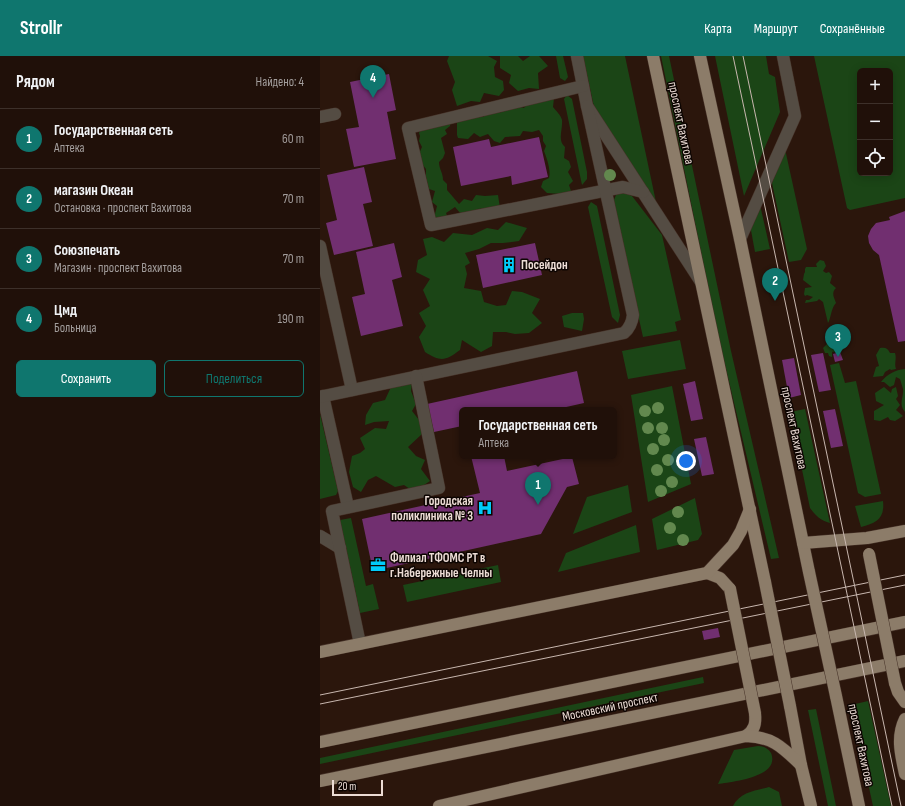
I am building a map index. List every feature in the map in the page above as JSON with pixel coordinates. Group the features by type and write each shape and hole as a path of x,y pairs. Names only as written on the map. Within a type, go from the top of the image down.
{"main road":[{"name":"проспект Вахитова","path":"653,56 750,509 801,765 811,806"},
{"name":"проспект Вахитова","path":"700,56 859,806"},
{"path":"320,652 707,572 733,545 741,531 750,509"},
{"path":"803,543 867,538 905,531"},
{"path":"867,538 895,684 898,692 905,702"},
{"path":"707,572 720,578 730,589 756,722 751,733 746,736"},
{"name":"Московский проспект","path":"320,742 905,622"},
{"name":"Московский проспект","path":"320,782 905,661"},
{"path":"905,719 900,734 899,743 905,774"},
{"path":"439,806 746,736 759,736 770,740 801,765"}],"street":[{"path":"348,507 321,397 624,333 630,326 632,315 577,56"},
{"path":"740,239 795,116 783,56"},
{"path":"583,86 430,118 408,128 431,225 605,192 623,187 643,192"},
{"path":"587,106 701,283"},
{"path":"320,118 335,114"},
{"path":"320,246 352,390"},
{"path":"360,644 332,511 439,488 416,376"},
{"path":"320,536 340,548"}],"green space":[{"path":"449,56 488,56 497,61 494,67 495,77 503,81 504,90 499,96 484,93 480,102 471,101 457,106 452,90 455,82 447,61"},
{"path":"500,56 518,56 523,61 530,56 539,56 548,66 538,73 539,89 529,88 518,91 509,83 511,75 500,68"},
{"path":"556,56 563,56 568,77 565,81 560,78"},
{"path":"583,56 625,56 656,202 594,107"},
{"path":"661,56 669,56 731,351 779,558 771,559 718,335"},
{"path":"715,56 766,56 769,74 775,77 780,112 744,196"},
{"path":"814,56 905,56 905,198 850,210 847,208"},
{"path":"567,95 572,99 587,172 587,179 582,185 564,99"},
{"path":"554,98 553,107 560,115 562,120 561,142 565,147 564,158 569,161 571,167 568,172 573,181 569,185 571,191 568,193 547,193 541,187 543,181 549,178 549,172 544,151 546,146 543,141 543,136 539,130 532,132 523,131 520,136 505,137 500,143 494,141 488,134 480,137 474,133 468,139 458,138 457,121 471,116 483,117 491,113 502,112 515,107 524,108 528,102"},
{"path":"451,120 450,126 445,130 447,134 441,138 445,153 439,162 443,180 447,184 447,190 459,204 464,199 472,201 476,195 498,195 500,208 477,209 476,213 461,214 455,207 446,213 448,218 434,218 437,206 432,202 435,191 429,189 426,169 417,158 422,147 419,141 419,133 421,129"},
{"path":"785,149 807,249 801,260 789,262 772,183"},
{"path":"624,192 632,196 662,235 681,320 675,322 677,331 643,337 613,202 616,195"},
{"path":"591,202 597,206 620,315 618,323 612,317 588,207"},
{"path":"760,205 770,249 755,252 750,225"},
{"path":"506,222 527,228 519,241 491,243 479,249 465,253 470,263 465,266 467,274 464,288 481,291 484,302 497,306 506,305 512,291 522,292 540,299 532,313 542,323 529,333 515,334 493,332 492,346 481,352 462,340 460,350 447,358 439,359 425,352 419,337 426,326 419,313 430,306 423,290 430,279 416,272 418,260 427,255 423,239 432,237 444,242 453,233 472,235 487,228 498,230"},
{"path":"820,260 824,261 826,266 823,271 826,273 829,272 832,276 830,283 836,288 833,293 836,303 828,323 823,302 819,299 817,301 805,303 806,300 813,297 807,295 805,296 804,294 805,288 812,287 803,280 805,269 806,267 817,267 816,264"},
{"path":"572,313 583,313 584,319 582,331 564,327 562,316"},
{"path":"843,329 846,333 845,337 841,340 841,345 844,347 843,350 832,352 832,357 829,356 828,353 825,353 823,348 827,344 827,336 831,335 832,332 834,334 837,330"},
{"path":"680,340 686,369 628,379 622,351"},
{"path":"880,348 886,348 890,353 895,353 896,369 890,369 885,372 883,376 873,377 876,367 879,366 876,355"},
{"path":"839,363 845,383 856,381 881,494 865,497 858,493 830,365"},
{"path":"905,369 905,412 902,406 903,389 900,379 896,377 894,385 890,387 884,382 881,382 892,373"},
{"path":"406,383 412,384 411,391 416,404 412,411 423,425 422,434 408,447 416,456 425,460 421,469 430,481 424,485 410,489 404,485 395,487 376,476 368,480 361,492 353,487 349,472 352,456 365,449 360,438 375,428 386,429 389,421 374,422 365,425 366,415 373,403 385,400 391,387"},
{"path":"672,386 691,484 648,502 631,395"},
{"path":"884,387 891,393 892,389 896,387 898,396 896,399 900,405 896,410 903,416 895,421 890,420 888,417 880,421 874,420 874,411 884,405 876,401 875,393"},
{"path":"805,409 830,523 818,517 810,508 790,412"},
{"path":"320,414 338,491 336,495 320,499"},
{"path":"628,485 632,512 573,534 587,497"},
{"path":"695,498 702,534 698,540 657,550 652,519"},
{"path":"883,501 883,512 881,516 875,522 861,527 855,506"},
{"path":"351,518 366,586 373,584 379,609 360,613 340,520"},
{"path":"636,525 640,552 558,572 566,553"},
{"path":"498,565 501,582 407,602 403,585"},
{"path":"703,677 704,683 320,764 320,758"},
{"path":"868,701 891,806 873,806 851,705"},
{"path":"816,709 836,806 828,806 808,710"},
{"path":"762,746 771,753 772,761 769,768 754,777 718,784 734,750"},
{"path":"769,787 779,792 782,806 733,806 736,801 744,795"}],"building":[{"path":"389,74 396,110 387,112 396,159 354,167 346,129 359,127 350,82"},
{"path":"539,137 548,177 512,185 511,176 461,186 453,147 489,139 491,147"},
{"path":"364,167 372,202 363,204 373,246 334,255 326,223 337,220 327,175"},
{"path":"905,211 905,341 898,342 879,255 873,250 869,243 868,236 876,223 890,220 889,217"},
{"path":"394,243 402,277 392,280 403,326 361,336 352,297 365,294 356,252"},
{"name":"Посейдон","path":"535,243 542,275 483,288 476,255"},
{"path":"840,352 843,360 835,362 833,354"},
{"path":"823,353 831,390 819,392 811,355"},
{"path":"794,358 801,395 789,398 782,360"},
{"path":"577,371 584,403 566,407 459,407 459,427 434,432 427,404"},
{"path":"695,381 703,419 691,421 683,384"},
{"path":"835,409 843,446 831,448 823,411"},
{"path":"706,437 714,474 702,476 694,439"},
{"name":"Городская поликлиника № 3","path":"472,459 505,459 507,471 563,459 573,459 579,484 567,487 541,534 373,571 362,519 480,493"},
{"path":"718,628 720,637 704,640 702,631"}],"tram line":[{"path":"733,56 892,806"},
{"path":"743,56 901,806"},
{"path":"320,695 905,575"},
{"path":"320,704 905,585"}],"place":[{"name":"Цмд","path":"373,98"},
{"name":"Посейдон","path":"509,265"},
{"name":"магазин Океан","path":"775,301"},
{"name":"Союзпечать","path":"838,357"},
{"name":"Государственная сеть","path":"538,505"},
{"name":"Городская поликлиника № 3","path":"485,508"},
{"name":"Филиал ТФОМС РТ в г.Набережные Челны","path":"378,565"}]}
